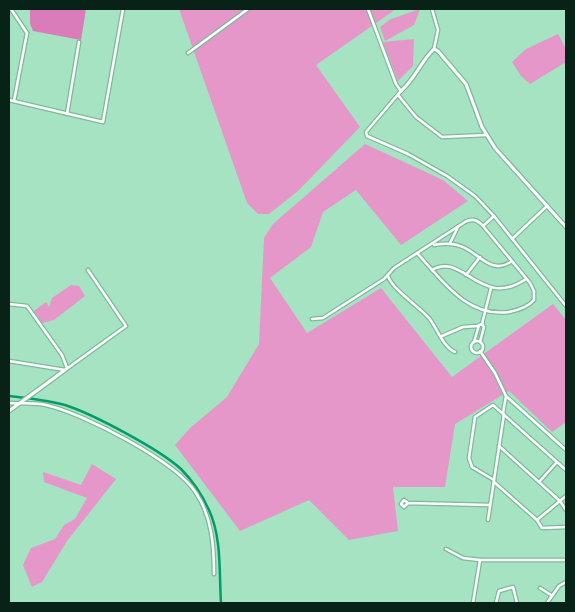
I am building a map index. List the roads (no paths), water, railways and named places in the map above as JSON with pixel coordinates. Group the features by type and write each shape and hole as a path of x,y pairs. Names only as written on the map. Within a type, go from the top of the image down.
{"street":[{"path":"11,9 27,33 14,101"},
{"path":"9,100 103,122 123,9"},
{"path":"188,54 248,9"},
{"path":"368,9 396,84 401,90"},
{"path":"432,9 438,30 434,49 409,84 401,90 366,132 367,136 408,154 447,176 475,196 494,216 566,306"},
{"path":"67,114 79,42"},
{"path":"434,49 466,84 486,134 503,159 566,227"},
{"path":"398,95 416,117 442,137 486,134"},
{"path":"512,239 546,207"},
{"path":"483,226 494,216"},
{"path":"312,319 323,318 388,276 394,268 470,220 477,221 483,226 526,278 534,291 534,300 529,305 509,312 486,310 461,299 417,254"},
{"path":"450,243 458,227"},
{"path":"432,245 450,243 466,248 491,265 498,267 512,261"},
{"path":"466,275 480,258"},
{"path":"432,270 440,266 452,266 480,284 491,288 511,286 526,278"},
{"path":"9,411 126,326 88,270"},
{"path":"388,276 396,288 412,300 448,347 455,352"},
{"path":"480,352 482,346 480,342 484,327 482,324 491,288"},
{"path":"9,304 27,306 62,355 66,369"},
{"path":"442,337 463,327 482,324"},
{"path":"478,326 474,342 471,346 472,350 476,353 480,352"},
{"path":"474,342 480,342"},
{"path":"480,352 495,373 506,396 566,450"},
{"path":"9,361 66,369"},
{"path":"488,520 506,396"},
{"path":"9,403 46,404 83,418 143,450 183,477 196,492 207,516 212,538 214,574"},
{"path":"566,470 493,405 475,417 469,458 472,467 494,481 537,520 542,528 566,527"},
{"path":"499,446 560,501 566,510"},
{"path":"539,482 557,462"},
{"path":"537,520 566,496"},
{"path":"408,503 490,505"},
{"path":"446,549 463,558 480,560 566,560"},
{"path":"473,603 480,560"},
{"path":"546,603 560,585 566,582"},
{"path":"496,603 499,591 513,587 517,603"},
{"path":"540,588 551,595"}],"waterway":[{"path":"9,396 51,402 77,410 142,442 181,469 200,494 213,521 218,544 221,603"}]}
